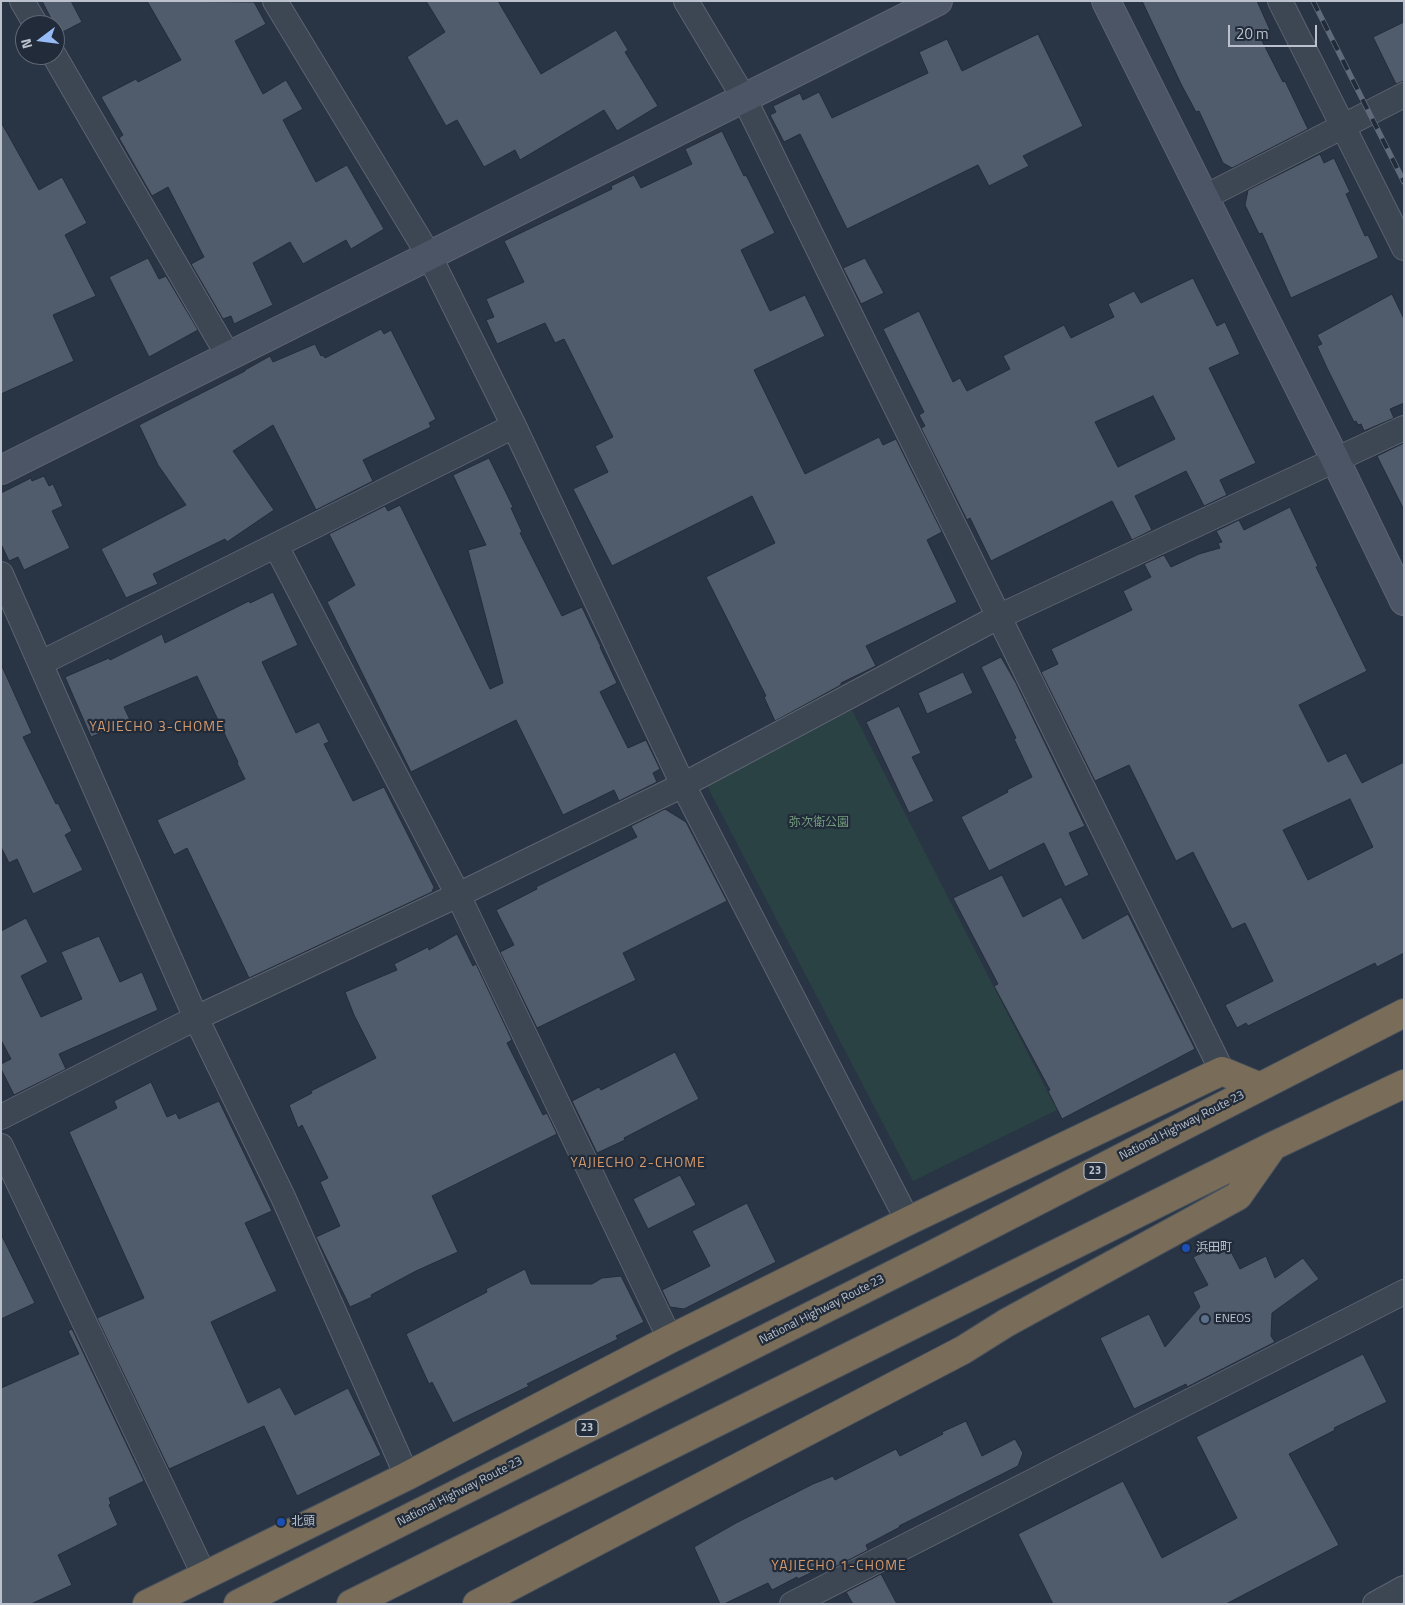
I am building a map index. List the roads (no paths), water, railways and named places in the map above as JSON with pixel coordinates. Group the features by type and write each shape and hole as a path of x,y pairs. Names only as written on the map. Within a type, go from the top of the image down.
{"highway":[{"name":"National Highway Route 23","path":"238,1604 932,1255 1258,1086 1404,1013"},
{"path":"147,1604 407,1476 670,1339 908,1221 1222,1071 1258,1086"},
{"path":"350,1604 1273,1146 1404,1084"},
{"path":"477,1604 963,1350 1006,1323 1238,1196 1273,1146"}],"street":[{"path":"22,1 30,15"},
{"path":"275,1 430,257 514,426 683,785 908,1221"},
{"path":"686,1 744,98 1222,1071"},
{"path":"1,470 430,257 938,1"},
{"path":"1106,1 1404,601"},
{"path":"1280,1 1404,248"},
{"path":"60,65 229,357"},
{"path":"1205,197 1404,95"},
{"path":"41,663 514,426"},
{"path":"1,1117 196,1018 458,895 683,785 998,617 1404,428"},
{"path":"276,546 458,895 670,1339"},
{"path":"1,574 196,1018 283,1197 407,1476"},
{"path":"1,1146 204,1575"},
{"path":"792,1604 1404,1292"}],"railway":[{"path":"1313,1 1404,182"}],"place":[{"name":"浜田町","path":"1186,1248"},
{"name":"ENEOS","path":"1205,1319"},
{"name":"北頭","path":"281,1522"}],"district":[{"name":"YAJIECHO 3-CHOME","path":"157,728"},
{"name":"YAJIECHO 2-CHOME","path":"638,1164"},
{"name":"YAJIECHO 1-CHOME","path":"839,1567"}],"park label":[{"name":"弥次衛公園","path":"819,823"}]}
